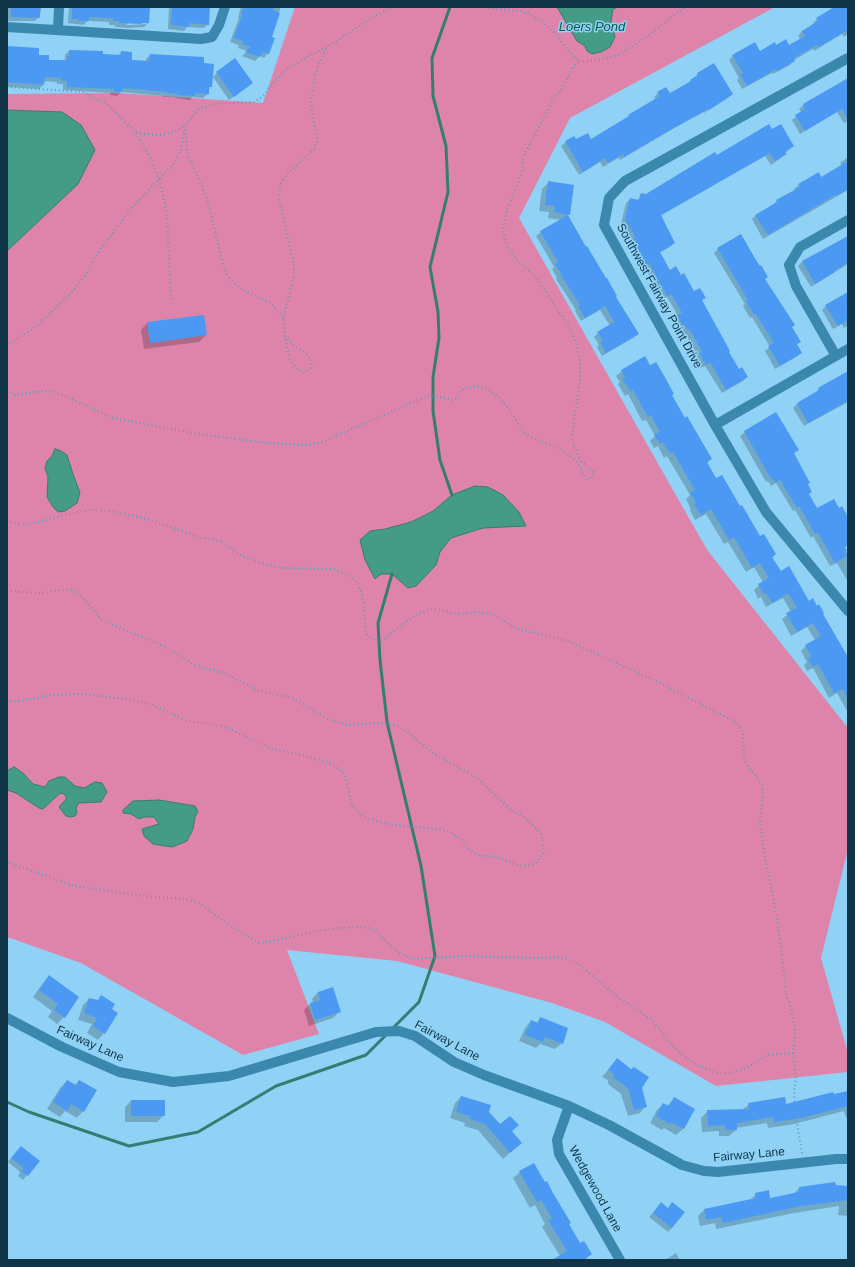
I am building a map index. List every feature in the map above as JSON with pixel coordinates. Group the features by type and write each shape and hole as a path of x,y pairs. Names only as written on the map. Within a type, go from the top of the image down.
{"street":[{"path":"58,29 59,7"},
{"path":"7,27 201,39 212,36 219,25 225,7"},
{"name":"Southwest Fairway Point Drive","path":"848,58 625,181 609,198 604,224 715,425 766,512 848,611"},
{"path":"836,356 796,286 789,265 800,248 848,220"},
{"path":"715,425 848,349"},
{"name":"Fairway Lane","path":"7,1018 62,1047 119,1072 173,1082 229,1076 376,1032 399,1031 415,1036 460,1064 569,1106 609,1125 682,1165 704,1171 718,1172 848,1159"},
{"name":"Wedgewood Lane","path":"569,1106 557,1140 559,1154 620,1260"}],"path":[{"path":"136,133 160,135 173,132 185,126 199,110 213,104 254,102 264,96 273,82 285,70 327,47 375,16 393,7"},
{"path":"485,7 521,11 536,17 555,33 565,47 580,61"},
{"path":"7,391 14,395 51,391 113,418 193,433 267,442 310,445 322,442 428,396 452,400 457,398 460,391 476,386 489,390 500,398 511,412 523,432 562,450 578,463 585,477 588,479 593,477 594,474 592,470 581,461 573,444 572,434 580,384 580,358 576,342 568,325 542,286 516,259 508,247 504,238 503,230 507,210 522,173 523,157 552,102 565,84 573,67 580,61 594,61 618,54 645,38 685,7"},
{"path":"285,336 294,345 307,354 312,361 311,368 306,372 298,370 291,362 287,349 285,336 283,318 294,276 294,264 279,199 280,185 287,174 315,148 318,136 313,121 310,101 316,72 327,47"},
{"path":"7,86 84,92 110,107 136,133 152,161 159,180 167,216 171,300"},
{"path":"7,345 37,326 70,294 84,276 93,260 132,208 175,162 180,152 185,126"},
{"path":"185,126 188,155 207,198 227,275 235,284 245,291 271,303 283,318"},
{"path":"7,521 25,525 72,513 91,510 112,511 147,519 202,538 221,542 242,556 265,564 282,568 333,569 348,575 356,582 362,592 365,630 368,636 375,640 383,640 419,613 432,609 457,614 479,612 492,614 518,629 568,641 658,682 734,721 740,726 743,734 744,757 746,763 762,784 763,791 760,823 781,946 786,994 791,1007 795,1030 793,1053 796,1079 794,1092 796,1118 804,1163"},
{"path":"7,591 42,593 70,589 82,596 101,620 166,647 195,665 224,673 259,691 293,698 328,720 348,725 394,725 404,730 436,755 476,777 509,808 529,821 542,835 544,852 535,864 520,866 498,857 478,854 469,849 462,840 450,832 438,829 382,823 364,817 352,806 346,780 342,771 329,763 272,749 228,728 186,721 153,705 135,700 81,694 51,695 21,701 7,701"},
{"path":"7,862 74,886 145,896 185,899 199,903 258,943 311,932 358,927 369,928 378,933 398,953 413,959 461,956 556,957 567,959 579,964 614,994 650,1019 675,1049 693,1063 717,1073 730,1073 745,1069 767,1055 793,1053"}],"shaded area":[{"path":"295,7 775,7 570,118 519,218 708,551 848,728 848,849 821,958 848,1053 848,1072 716,1086 605,1022 552,1003 397,961 287,950 319,1034 243,1055 81,963 7,937 7,94 118,93 263,103"}],"water":[{"name":"Loers Pond","path":"557,7 619,7 613,9 611,21 615,37 610,47 601,52 592,54 587,51 585,46 577,41"},
{"path":"7,110 62,112 81,125 95,150 78,184 7,251"},
{"path":"55,449 67,455 80,493 77,503 65,511 58,512 47,497 48,477 45,468 47,461 52,456"},
{"path":"475,486 488,487 503,495 519,512 526,526 483,528 451,538 440,552 436,565 416,586 408,588 392,574 381,574 375,579 365,560 360,540 370,531 385,529 411,522 433,511 452,495"},
{"path":"14,767 23,773 33,784 45,787 49,781 59,777 65,777 75,786 84,788 95,782 102,783 107,792 101,802 78,803 76,809 77,813 75,816 66,816 59,807 67,798 64,794 61,793 58,795 43,809 16,793 7,790 7,771"},
{"path":"159,800 195,806 198,811 195,817 193,829 187,841 172,847 153,844 144,836 142,829 159,824 154,817 144,817 139,819 131,814 123,813 123,810 133,801"}],"building":[{"path":"11,7 40,7 40,18 11,17"},
{"path":"72,7 150,7 149,23 119,23 119,21 113,21 113,18 89,17 89,21 79,21 79,19 72,19"},
{"path":"172,7 210,7 209,25 189,23 189,27 171,25"},
{"path":"244,7 274,7 273,10 280,13 272,37 275,38 269,54 262,52 260,57 245,52 251,47 242,44 243,41 234,38"},
{"path":"834,7 848,7 848,30 819,47 817,45 794,58 795,61 778,71 776,69 747,86 740,75 743,73 732,55 755,42 760,51 775,42 776,45 786,39 789,45 805,36 802,31 818,21 816,18"},
{"path":"7,46 39,48 39,55 49,55 49,60 67,60 69,50 103,51 103,54 121,55 121,51 132,52 132,60 149,61 150,54 204,57 204,63 214,64 212,87 209,87 209,94 195,93 195,96 123,88 122,92 113,92 114,89 67,87 67,81 61,80 61,78 45,77 44,85 7,82"},
{"path":"235,58 253,83 234,97 216,72"},
{"path":"714,63 733,94 709,110 708,109 677,126 624,157 623,154 608,163 605,158 583,172 565,141 574,136 576,139 588,133 591,139 660,96 657,92 666,87 670,93 691,81 690,80 698,75 697,73"},
{"path":"848,78 848,120 842,109 805,131 795,115 805,109 803,104"},
{"path":"769,124 772,129 781,124 794,146 785,152 787,154 775,161 770,153 661,215 675,243 660,252 670,270 676,266 681,275 684,273 694,291 700,288 706,298 702,300 730,351 729,352 739,369 742,367 748,377 726,390 710,362 706,365 699,353 702,352 690,330 688,330 685,325 683,326 677,315 682,313 671,294 667,296 649,263 645,265 631,241 636,238 625,219 630,198 639,200 641,193 646,194 715,152 717,155"},
{"path":"848,161 848,189 836,196 835,195 768,235 755,215 777,202 776,200 800,187 798,184 819,172 821,177"},
{"path":"548,181 574,185 570,215 554,212 555,206 545,205"},
{"path":"568,215 586,247 587,246 607,278 617,296 616,297 639,334 606,353 600,342 603,340 597,332 614,322 605,306 585,318 578,306 580,305 560,274 561,273 555,264 558,262 540,231"},
{"path":"741,234 768,277 765,279 795,325 792,327 801,342 797,344 802,353 780,366 768,346 774,343 756,314 754,315 746,301 748,300 717,248"},
{"path":"848,236 848,263 815,284 802,261"},
{"path":"848,292 848,320 838,326 825,305"},
{"path":"204,315 207,335 150,343 147,322"},
{"path":"645,356 650,365 656,362 674,394 672,395 685,418 687,416 712,459 707,462 716,478 722,475 760,536 764,534 776,554 772,557 781,571 789,566 809,601 813,598 817,606 819,604 824,613 823,614 848,657 848,699 843,689 834,693 818,664 813,667 808,659 812,657 805,645 821,636 813,623 797,632 786,613 797,608 788,593 772,603 758,584 769,578 760,563 752,568 734,537 729,540 711,509 701,515 694,504 696,503 690,493 695,490 673,452 670,453 663,442 660,444 654,435 660,432 651,415 648,417 633,390 630,391 622,378 625,377 621,370"},
{"path":"848,371 848,401 808,423 797,403 819,390 818,388"},
{"path":"776,412 799,450 794,453 810,483 808,484 812,492 809,494 817,508 834,499 839,508 842,506 848,517 848,545 845,547 847,556 835,563 818,533 815,534 799,506 797,508 780,480 775,483 772,478 771,479 744,431"},
{"path":"49,975 79,997 65,1018 54,1010 58,1004 39,990"},
{"path":"333,987 341,1012 315,1020 310,1003 320,1000 318,992"},
{"path":"101,995 115,1004 112,1009 118,1013 105,1034 93,1026 97,1018 84,1013 89,998 98,1000"},
{"path":"540,1017 568,1028 563,1044 545,1037 543,1042 525,1035 531,1020 538,1023"},
{"path":"617,1058 631,1069 634,1067 649,1077 642,1088 647,1107 634,1110 628,1088 614,1078 614,1074 608,1070"},
{"path":"67,1080 76,1085 79,1080 97,1090 84,1112 71,1104 67,1111 53,1102"},
{"path":"848,1091 848,1106 801,1118 774,1122 773,1117 737,1123 737,1130 725,1130 725,1125 708,1126 707,1110 749,1109 748,1103 785,1097 786,1104 833,1092 834,1094"},
{"path":"461,1096 491,1105 489,1112 500,1124 510,1116 519,1125 512,1131 522,1143 510,1153 485,1124 470,1119 470,1116 456,1112"},
{"path":"674,1097 695,1109 684,1129 671,1122 670,1124 656,1116 663,1103 669,1106"},
{"path":"131,1100 165,1100 165,1116 131,1116"},
{"path":"21,1146 40,1161 28,1176 21,1171 24,1168 11,1158"},
{"path":"534,1163 545,1182 547,1181 571,1223 569,1224 580,1243 584,1241 592,1254 583,1260 552,1260 567,1251 548,1220 552,1218 541,1200 537,1202 519,1171"},
{"path":"835,1182 836,1185 848,1186 848,1200 801,1206 723,1223 721,1217 706,1220 704,1209 756,1198 755,1193 769,1190 770,1198 799,1192 799,1187"},
{"path":"661,1202 668,1208 672,1202 685,1212 672,1228 653,1213"}],"waterway":[{"path":"450,7 432,58 433,96 446,146 448,192 430,267 438,312 439,338 433,377 433,411 440,460 452,495"},
{"path":"392,574 378,623 380,660 387,722 421,866 435,956 419,1002 392,1029"},
{"path":"7,1102 29,1112 129,1146 198,1132 276,1086 366,1055 387,1034"}]}
